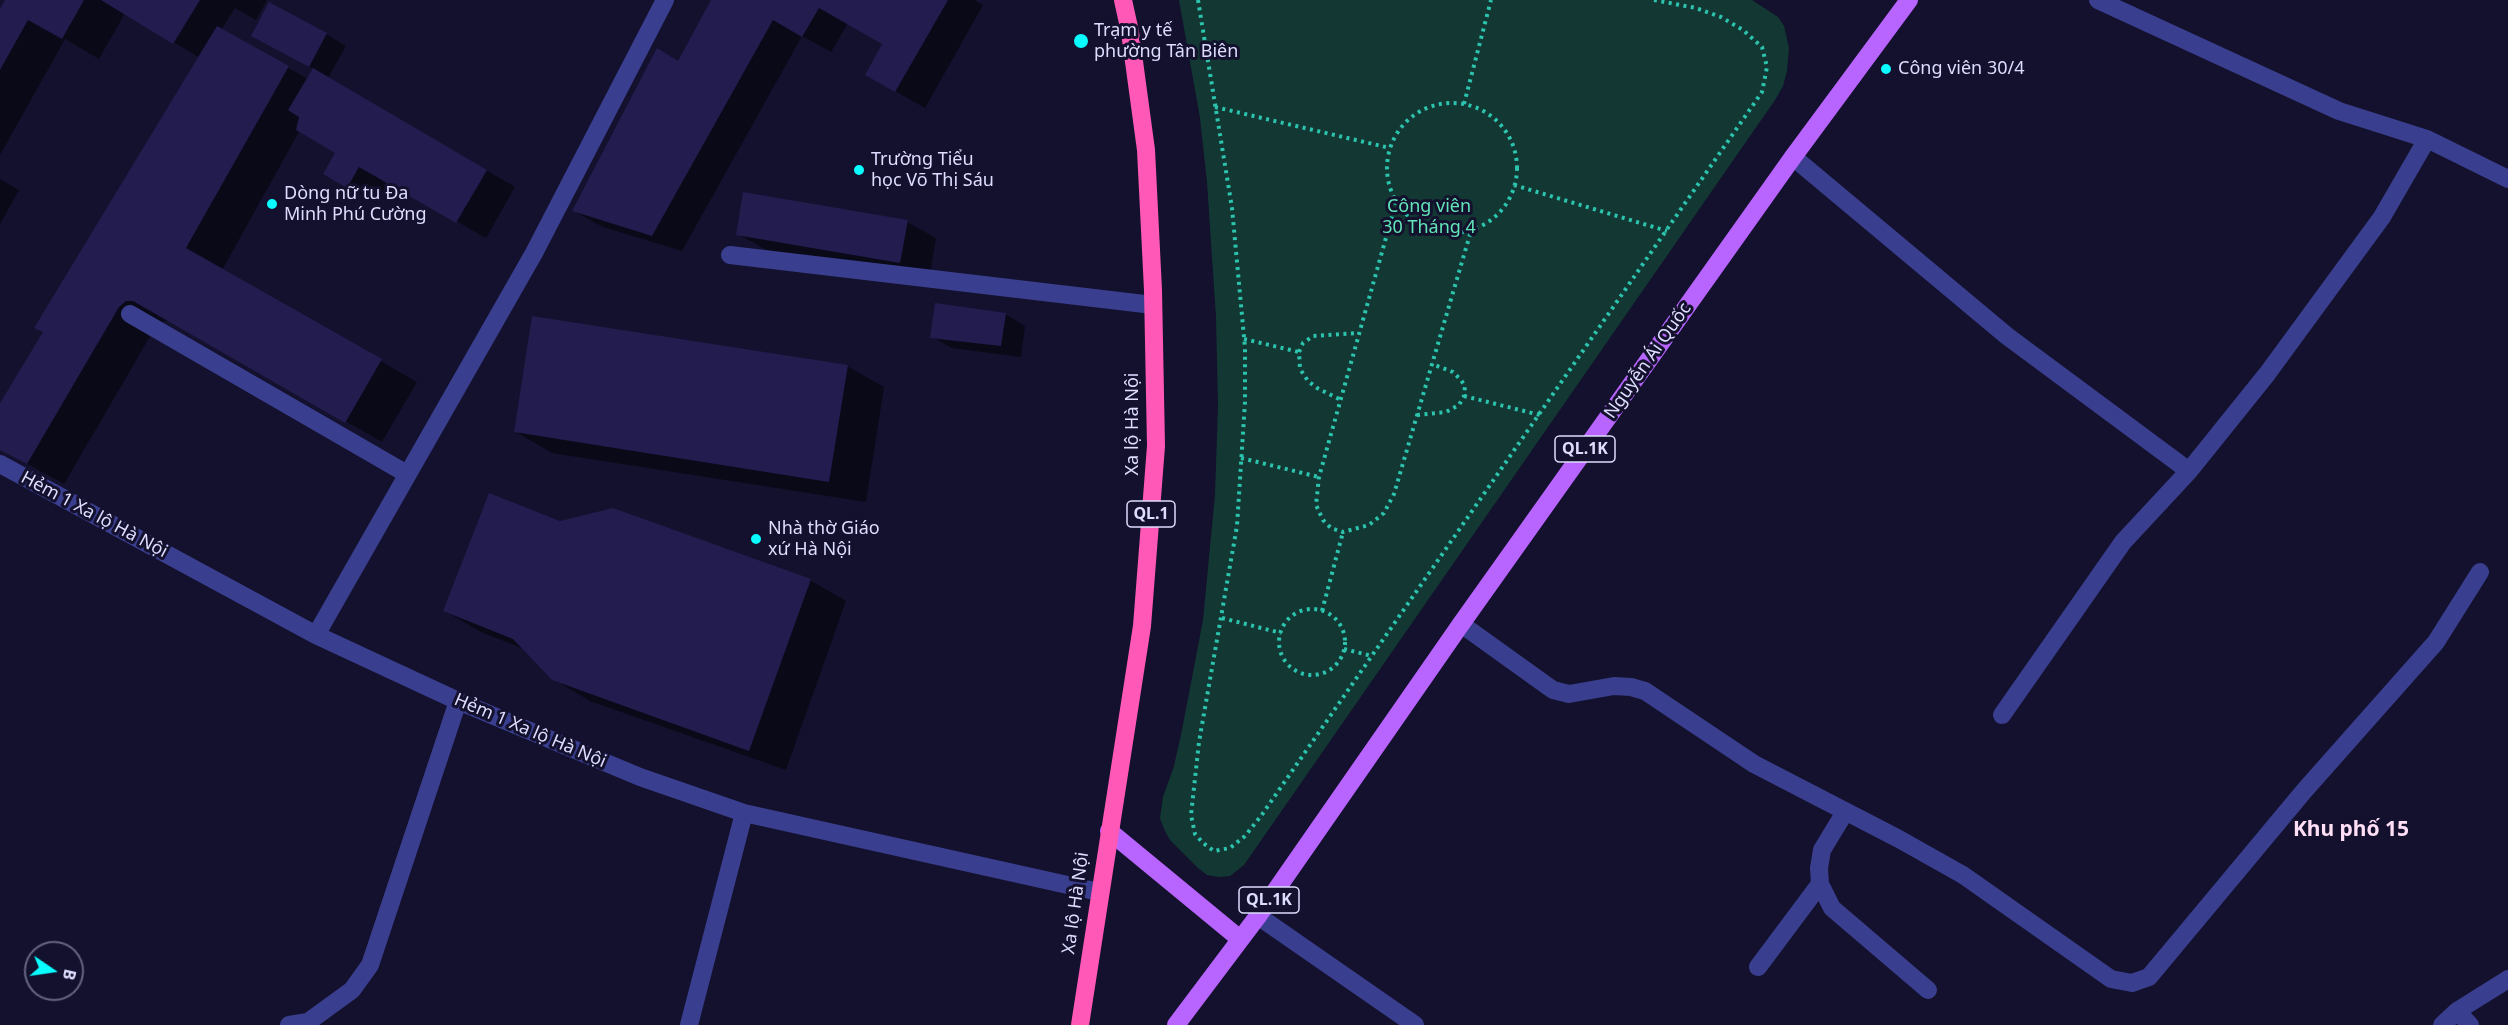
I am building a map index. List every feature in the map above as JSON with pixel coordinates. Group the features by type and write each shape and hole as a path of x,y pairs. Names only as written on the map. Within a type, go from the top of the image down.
{"highway":[{"name":"Xa lộ Hà Nội","path":"1080,1025 1108,831 1142,626 1156,446 1146,150 1130,33 1123,0"}],"main road":[{"name":"Nguyễn Ái Quốc","path":"1258,916 1461,624 1793,157 1909,0"},
{"path":"1108,831 1240,939"},
{"name":"QL.1K","path":"1176,1025 1258,916"}],"street":[{"path":"316,635 534,253 665,0"},
{"path":"2098,0 2339,111 2427,139 2508,179"},
{"path":"2002,715 2123,542 2189,471 2266,374 2382,217 2427,139"},
{"path":"1793,157 2007,336 2189,471"},
{"path":"729,255 1153,305"},
{"path":"130,314 407,474"},
{"name":"Hẻm 1 Xa lộ Hà Nội","path":"0,464 316,635 458,701 640,777 744,813 1099,892"},
{"path":"1461,624 1553,690 1569,694 1614,686 1645,691 1754,764 1963,875 2111,980 2132,983 2149,977 2304,791 2436,642 2480,572"},
{"path":"289,1025 308,1022 343,997 352,990 370,965 458,701"},
{"path":"1845,812 1822,850 1819,868 1820,884 1832,908 1928,990"},
{"path":"689,1025 744,813"},
{"path":"1758,967 1820,884"},
{"path":"1258,916 1415,1025"},
{"path":"2442,1025 2457,1011 2508,979"},
{"path":"2457,1011 2470,1025"}],"path":[{"path":"1198,0 1197,9 1232,208 1244,339 1245,402 1237,526 1199,742 1191,815 1195,834 1214,851 1230,848 1245,836 1261,816 1762,92 1767,68 1762,46 1743,30 1721,17 1696,8 1654,0"},
{"path":"1464,104 1491,0"},
{"path":"1443,103 1464,104 1484,111 1501,124 1512,143 1517,164 1514,185 1505,205 1490,221 1471,231 1450,234 1428,230 1410,219 1396,202 1388,183 1386,161 1393,140 1405,122 1422,110 1443,103"},
{"path":"1215,107 1390,148"},
{"path":"1514,185 1667,231"},
{"path":"1396,202 1319,477 1316,505 1323,520 1331,528 1343,532 1369,525 1384,513 1394,494 1471,231"},
{"path":"1339,399 1308,381 1300,369 1299,352 1303,343 1313,336 1358,333"},
{"path":"1244,339 1299,352"},
{"path":"1417,415 1446,412 1459,405 1464,396 1465,386 1453,372 1432,364"},
{"path":"1464,396 1540,415"},
{"path":"1241,458 1319,477"},
{"path":"1322,611 1343,532"},
{"path":"1322,611 1339,623 1344,633 1344,649 1337,664 1329,671 1319,675 1308,675 1289,666 1283,657 1280,647 1281,633 1291,618 1300,612 1322,611"},
{"path":"1222,618 1281,633"},
{"path":"1344,649 1372,656"}],"green space":[{"name":"Công viên 30 Tháng 4","path":"1179,0 1752,0 1778,17 1784,26 1789,48 1783,86 1775,100 1244,865 1230,876 1219,877 1207,875 1170,840 1160,818 1163,797 1174,766 1182,730 1203,620 1215,495 1218,406 1216,317 1207,182 1200,118"}],"building":[{"path":"5,0 84,0 62,39 28,20 0,70 0,9"},
{"path":"101,0 200,0 173,44"},
{"path":"711,0 948,0 895,92 865,75 882,44 819,8 802,37 773,20 652,236 572,211 657,48 678,61"},
{"path":"269,2 327,33 309,67 251,36"},
{"path":"217,26 289,66 186,248 382,359 345,423 133,301 126,301 119,307 27,464 0,450 0,403 43,332 34,328"},
{"path":"313,68 487,170 456,223 359,167 347,188 323,174 335,153 296,130 299,117 288,110"},
{"path":"743,192 908,220 900,263 736,235"},
{"path":"935,303 1006,313 1001,346 930,338"},
{"path":"532,316 848,365 829,482 514,432"},
{"path":"489,493 560,521 613,508 811,579 749,751 552,680 513,639 443,611"}],"place":[{"name":"Trạm y tế phường Tân Biên","path":"1081,41"},
{"name":"Công viên 30/4","path":"1886,69"},
{"name":"Trường Tiểu học Võ Thị Sáu","path":"859,170"},
{"name":"Dòng nữ tu Đa Minh Phú Cường","path":"272,204"},
{"name":"Nhà thờ Giáo xứ Hà Nội","path":"756,539"}],"district":[{"name":"Khu phố 15","path":"2351,830"}]}
